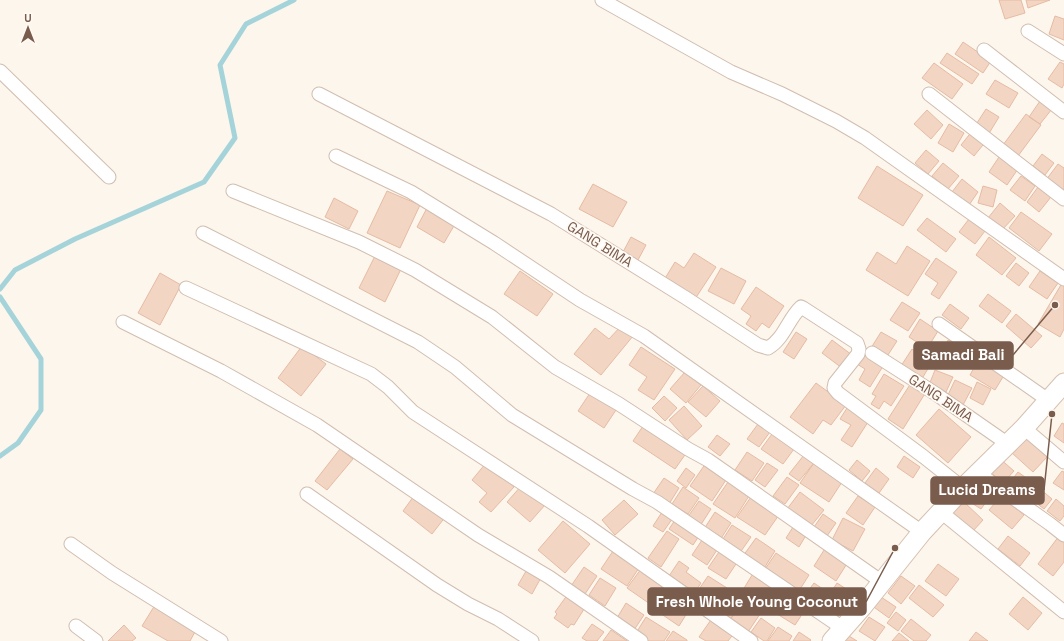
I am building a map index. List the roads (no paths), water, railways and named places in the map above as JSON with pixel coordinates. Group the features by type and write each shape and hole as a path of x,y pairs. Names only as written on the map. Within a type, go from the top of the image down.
{"street":[{"path":"602,0 731,72 782,94 866,138 1064,280"},
{"path":"1028,31 1064,54"},
{"path":"984,50 1064,112"},
{"path":"0,72 108,177"},
{"name":"GANG BIMA","path":"319,94 551,214 686,298 758,345 768,348 776,344 796,312 801,307 803,308 857,343 859,349 858,354 834,383 834,388 841,396 924,457 963,488"},
{"path":"929,94 1064,199"},
{"path":"336,156 411,192 494,243 580,300 644,336 922,532"},
{"path":"233,191 358,242 421,274 492,317 555,367 619,404 688,449 708,460 882,582"},
{"path":"203,233 418,342 455,367 512,415 633,490 657,502 838,635 922,532 963,488 1024,428 1064,383"},
{"path":"186,288 371,374 388,387 413,412 588,526 751,641"},
{"path":"123,322 221,371 317,425 478,536 548,577 641,641"},
{"path":"939,324 1048,400"},
{"name":"GANG BIMA","path":"872,353 1008,444"},
{"path":"1024,428 1064,462"},
{"path":"978,473 1064,535"},
{"path":"307,494 437,585 468,604 498,619 532,641"},
{"path":"941,512 1064,612"},
{"path":"71,544 112,573 221,641"},
{"path":"76,626 96,641"}],"waterway":[{"path":"0,289 15,270 75,239 204,182 235,138 220,65 246,24 294,0"},
{"path":"0,297 41,359 41,410 18,443 0,456"}],"place":[{"name":"Samadi Bali","path":"1055,305"},
{"name":"Lucid Dreams","path":"1052,414"},
{"name":"Fresh Whole Young Coconut","path":"895,548"}]}
